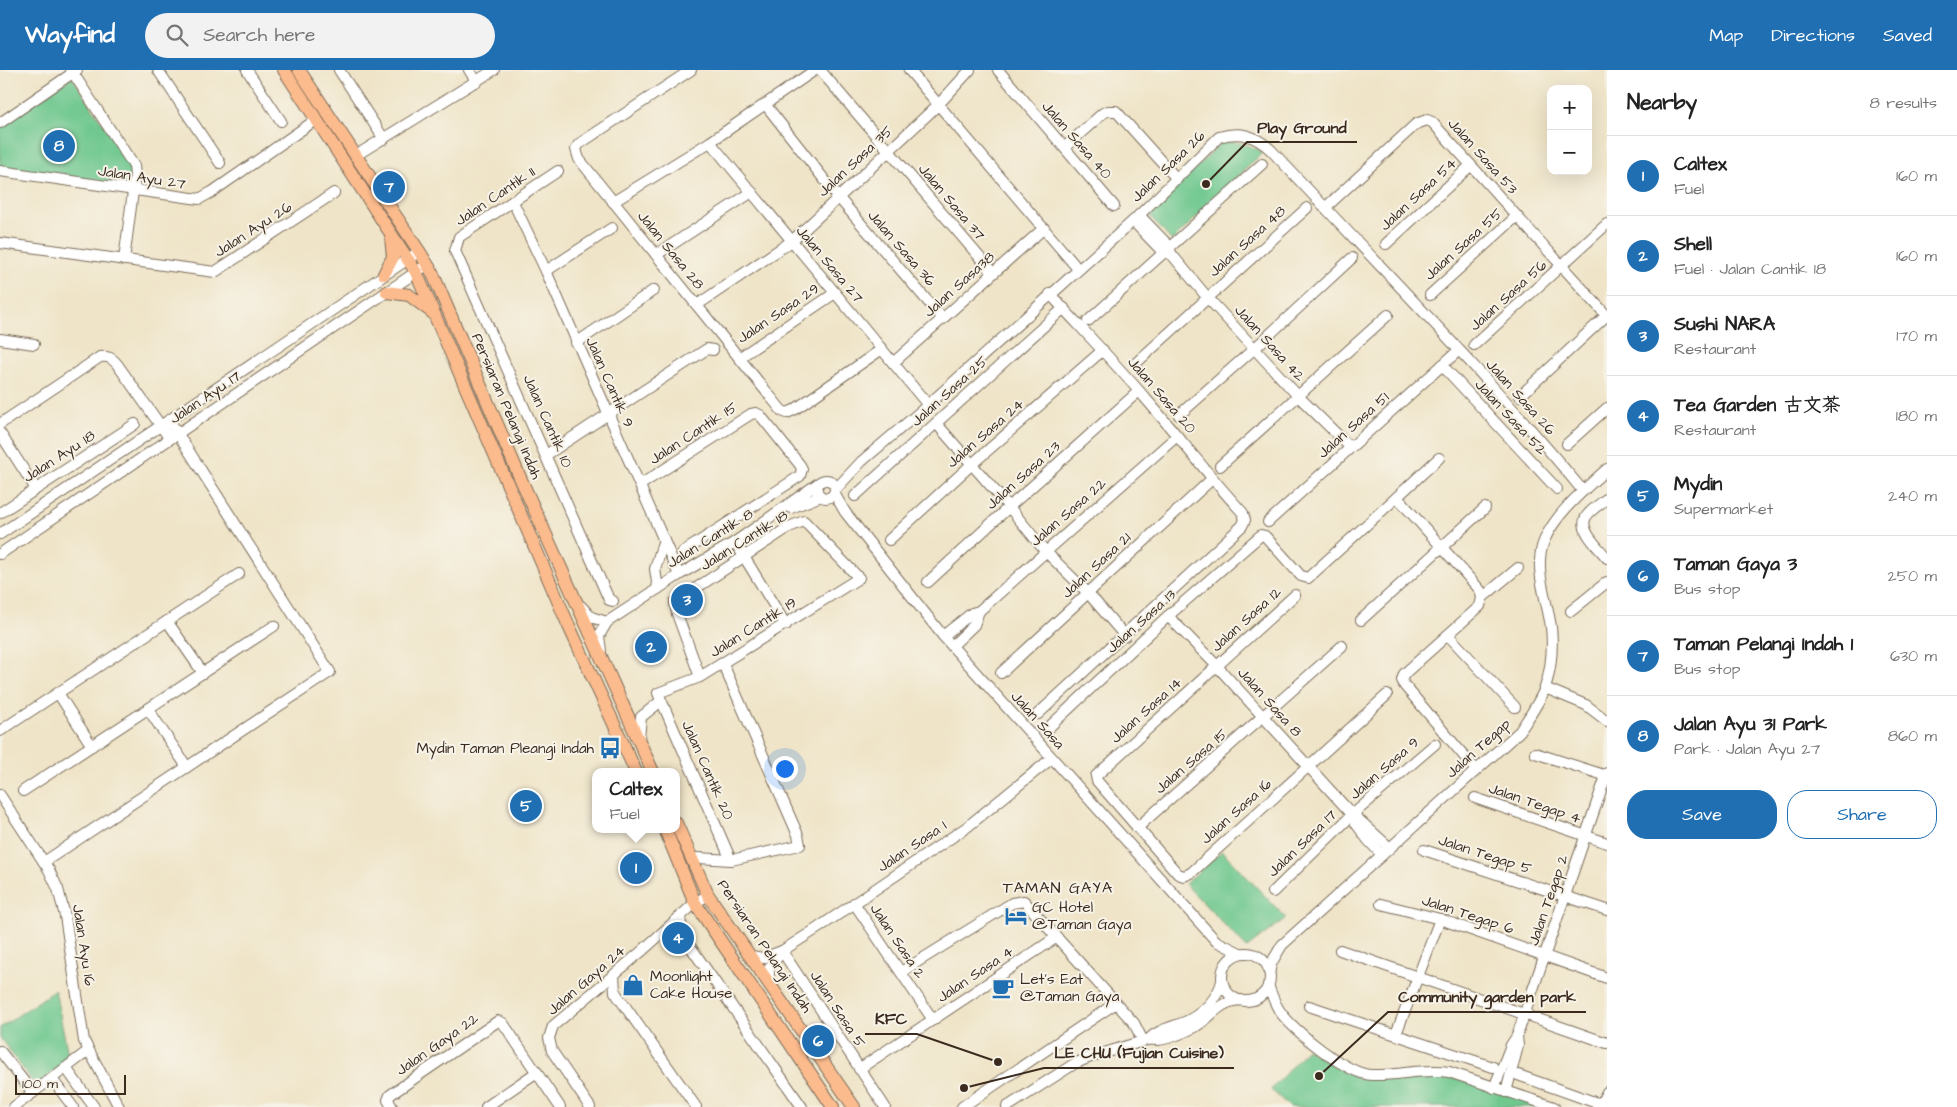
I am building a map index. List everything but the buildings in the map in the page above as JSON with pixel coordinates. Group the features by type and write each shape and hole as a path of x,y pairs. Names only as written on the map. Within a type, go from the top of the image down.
{"main road":[{"name":"Persiaran Pelangi Indah","path":"284,70 391,233 428,264 574,599 651,768"},
{"name":"Persiaran Pelangi Indah","path":"299,70 355,156 414,254 416,272 433,313 568,624 634,768"},
{"path":"349,171 350,160 355,156"},
{"path":"384,274 393,257 391,233"},
{"path":"387,292 409,295 433,313"},
{"name":"Persiaran Pelangi Indah","path":"680,832 708,895 854,1107"},
{"path":"667,833 695,903 833,1107"}],"street":[{"path":"158,70 220,163"},
{"path":"247,70 282,122"},
{"path":"339,70 384,139"},
{"path":"469,70 477,82"},
{"path":"355,156 494,70"},
{"name":"Jalan Sasa 28","path":"691,70 579,144 576,149 579,159 782,411 787,413 794,410 882,349"},
{"path":"613,202 710,142 815,70"},
{"name":"Jalan Sasa 37","path":"820,70 993,274"},
{"path":"910,70 1078,269"},
{"name":"Jalan Sasa 35","path":"697,305 792,241 939,104 970,70"},
{"name":"Jalan Sasa 40","path":"998,70 1114,206"},
{"path":"0,123 74,71 134,166 135,176 124,260"},
{"name":"Jalan Sasa 36","path":"765,104 838,198 942,319"},
{"path":"1065,147 1103,113 1116,111 1177,179"},
{"name":"Jalan Ayu 27","path":"0,171 199,199 317,120"},
{"name":"Jalan Sasa 53","path":"1325,208 1416,124 1423,120 1432,122 1607,316"},
{"name":"Jalan Sasa 26","path":"829,494 862,461 928,405 1136,218 1219,138 1231,134 1249,135 1262,142 1555,456 1583,490"},
{"name":"Jalan Sasa 27","path":"710,142 928,405"},
{"path":"1088,321 1170,252 1262,164"},
{"name":"Jalan Sasa 54","path":"1386,244 1470,166"},
{"name":"Jalan Cantik 11","path":"456,251 459,237 558,171"},
{"path":"656,255 752,192"},
{"name":"Jalan Ayu 26","path":"0,243 215,272 334,193"},
{"name":"Jalan Cantik 9","path":"513,202 546,271 679,575"},
{"name":"Jalan Sasa 48","path":"1136,363 1307,208"},
{"name":"Jalan Sasa 55","path":"1430,295 1517,216"},
{"name":"Jalan Sasa 42","path":"1136,218 1159,248 1170,252 1207,297 1256,348 1298,396 1350,447"},
{"name":"Jalan Sasa 56","path":"1474,346 1607,224"},
{"path":"546,271 612,228"},
{"name":"Jalan Sasa38","path":"893,363 1044,228"},
{"name":"Jalan Cantik 10","path":"456,251 607,595 613,601"},
{"name":"Jalan Ayu 17","path":"0,534 414,254"},
{"path":"1180,415 1256,348 1352,258"},
{"name":"Jalan Ayu 17","path":"0,554 428,264"},
{"path":"576,343 654,290"},
{"name":"Jalan Sasa 29","path":"739,358 835,293"},
{"name":"Jalan Sasa 20","path":"1050,294 1139,391 1212,479 1243,513 1245,520 1242,526 1125,636"},
{"name":"Jalan Sasa 25","path":"855,496 1064,308"},
{"path":"1220,466 1388,315"},
{"path":"1520,396 1607,316"},
{"path":"0,339 34,344"},
{"path":"546,455 608,416 707,349 713,350"},
{"name":"Jalan Sasa 24","path":"889,540 971,464 1103,350"},
{"name":"Jalan Sasa 51","path":"1268,522 1458,351"},
{"path":"0,424 100,357 106,356 112,358 118,364 160,426 174,436"},
{"name":"Jalan Sasa 52","path":"1442,365 1557,489"},
{"name":"Jalan Sasa 23","path":"928,582 1139,391"},
{"path":"1567,444 1607,408"},
{"name":"Jalan Cantik 15","path":"640,485 756,412 800,464 802,469 800,476 683,552"},
{"path":"44,862 330,672 174,436 169,420"},
{"path":"936,423 1045,551 1088,593 1125,636 1038,714"},
{"name":"Jalan Ayu 18","path":"0,513 135,424"},
{"path":"0,434 36,489"},
{"name":"Jalan Sasa 22","path":"943,636 972,613 979,611 1177,436"},
{"path":"1439,458 1397,497 1480,590 1482,598 1480,606 1404,674 1402,680 1404,685 1476,770"},
{"name":"Jalan Sasa 26","path":"779,513 824,481 862,461"},
{"name":"Jalan Tegap","path":"1270,972 1272,962 1282,945 1520,731 1544,688 1552,649 1551,629 1539,563 1544,542 1550,528 1583,490 1607,469"},
{"name":"Jalan Sasa 21","path":"1001,673 1212,479"},
{"path":"779,513 829,494 834,484 824,481 817,488 829,494"},
{"name":"Jalan Sasa","path":"829,494 943,636 1216,941 1224,958 1224,967"},
{"name":"Jalan Sasa 13","path":"1046,729 1168,616 1261,535 1265,536 1301,576 1305,578 1311,577 1397,497"},
{"path":"1607,498 1587,515 1584,522 1584,528 1607,558"},
{"path":"1361,620 1485,508"},
{"name":"Jalan Cantik 8","path":"606,622 779,513"},
{"name":"Jalan Cantik 18","path":"700,677 677,614 675,602 790,527 804,521 859,578"},
{"path":"658,589 655,569 664,539"},
{"path":"735,542 786,625"},
{"path":"1482,598 1518,568"},
{"path":"0,731 239,574"},
{"name":"Jalan Cantik 19","path":"639,740 640,717 659,697 723,664 859,578"},
{"path":"1571,611 1607,582"},
{"name":"Jalan Sasa 12","path":"1217,666 1296,595"},
{"path":"574,599 592,617 606,622 600,636 601,658"},
{"name":"Jalan Sasa 22","path":"952,646 974,625 979,611"},
{"name":"Jalan Sasa 8","path":"1168,616 1264,717 1350,814 1368,840 1386,851"},
{"path":"167,621 203,673"},
{"path":"23,791 274,626"},
{"path":"1448,635 1515,707"},
{"name":"Jalan Sasa 15","path":"1137,828 1342,646"},
{"path":"692,860 698,858 731,860 800,845 798,835 723,664"},
{"name":"Jalan Sasa 14","path":"1137,828 1097,781 1096,776 1217,666"},
{"path":"1544,688 1586,705 1607,721"},
{"path":"58,693 92,746"},
{"name":"Jalan Sasa 16","path":"1137,828 1178,874 1184,876 1387,695"},
{"name":"Jalan Cantik 20","path":"659,697 731,860"},
{"path":"148,709 187,767"},
{"name":"Jalan Sasa 9","path":"1350,814 1434,744"},
{"path":"1535,753 1607,775"},
{"name":"Jalan Sasa 1","path":"751,956 764,958 782,951 967,827 1052,758"},
{"name":"Jalan Tegap 2","path":"1494,1088 1511,1045 1517,1036 1607,775"},
{"name":"Jalan Ayu 16","path":"0,795 44,862 58,889 64,908 82,1031 88,1051 119,1107"},
{"name":"Jalan Tegap 4","path":"1475,798 1607,843"},
{"name":"Jalan Sasa 17","path":"1273,892 1350,814"},
{"name":"Jalan Tegap 5","path":"1424,850 1607,910"},
{"name":"Jalan Gaya 24","path":"590,1107 552,1051 550,1038 553,1026 667,930 695,903 708,895"},
{"path":"901,972 1012,903 1020,900 1028,904 1134,1023 1146,1040"},
{"name":"Jalan Sasa 2","path":"854,903 933,1020"},
{"name":"Jalan Tegap 6","path":"1381,904 1440,919 1607,978"},
{"path":"680,917 683,936 801,1107"},
{"path":"1396,1034 1440,919"},
{"path":"667,930 683,936"},
{"name":"Jalan Sasa 4","path":"859,1069 1057,937"},
{"name":"Jalan Sasa","path":"1216,941 1240,953"},
{"name":"Jalan Tegap","path":"1256,955 1282,945"},
{"path":"1340,950 1607,1043"},
{"name":"Jalan Sasa 1","path":"769,983 769,969 782,951"},
{"name":"Jalan Sasa 5","path":"782,951 885,1107"},
{"path":"1146,1040 1156,1032 1190,1019 1201,1011 1219,992 1224,967 1228,961 1240,953 1256,955 1265,962 1270,972 1268,985 1260,996 1253,1000"},
{"path":"614,975 615,992 696,1107"},
{"path":"1222,981 1232,997 1241,1000"},
{"path":"1268,985 1278,1009 1303,1035 1345,1067 1359,1073 1372,1075 1436,1070 1449,1072 1554,1107"},
{"path":"601,987 615,992"},
{"path":"1007,1107 1074,1064 1146,1040 1159,1040 1195,1026 1229,1001 1253,1000 1278,1009"},
{"path":"962,1107 1116,1003"},
{"path":"1309,1006 1493,1067"},
{"name":"Jalan Gaya 22","path":"392,1107 388,1100 390,1095 498,1021 503,1023 560,1107"},
{"path":"70,1065 79,1050 82,1031"},
{"name":"Jalan Tegap 2","path":"1506,1092 1518,1046 1517,1036"},
{"path":"0,1051 33,1093"},
{"path":"14,1107 88,1051"},
{"path":"70,1065 90,1064 100,1071"},
{"path":"70,1065 94,1107"},
{"path":"486,1107 537,1072"},
{"path":"1518,1075 1597,1103 1602,1102 1607,1092"},
{"path":"52,1079 73,1107"}],"green space":[{"path":"72,77 131,166 130,187 0,168 0,126"},
{"path":"1222,142 1243,144 1263,152 1172,241 1149,215"},
{"path":"1222,851 1286,918 1247,948 1185,884"},
{"path":"55,990 69,1059 36,1086 0,1038 0,1028"},
{"path":"1307,1049 1358,1078 1374,1079 1435,1075 1458,1079 1546,1107 1290,1107 1271,1090"}],"place":[{"name":"Jalan Ayu 31 Park","path":"59,146"},
{"name":"Play Ground","path":"1206,184"},
{"name":"Taman Pelangi Indah 1","path":"389,187"},
{"name":"Sushi NARA","path":"687,600"},
{"name":"Shell","path":"651,647"},
{"name":"Mydin Taman Pleangi Indah","path":"610,748"},
{"name":"Mydin","path":"526,806"},
{"name":"Caltex","path":"636,868"},
{"name":"GC Hotel @Taman Gaya","path":"1016,916"},
{"name":"Tea Garden 古文茶","path":"678,938"},
{"name":"Moonlight Cake House","path":"633,985"},
{"name":"Let's Eat @Taman Gaya","path":"1003,988"},
{"name":"Taman Gaya 3","path":"818,1041"},
{"name":"KFC","path":"998,1062"},
{"name":"Community garden park","path":"1319,1076"},
{"name":"LE CHU (Fujian Cuisine)","path":"964,1088"}],"district":[{"name":"TAMAN GAYA","path":"1058,887"}]}
